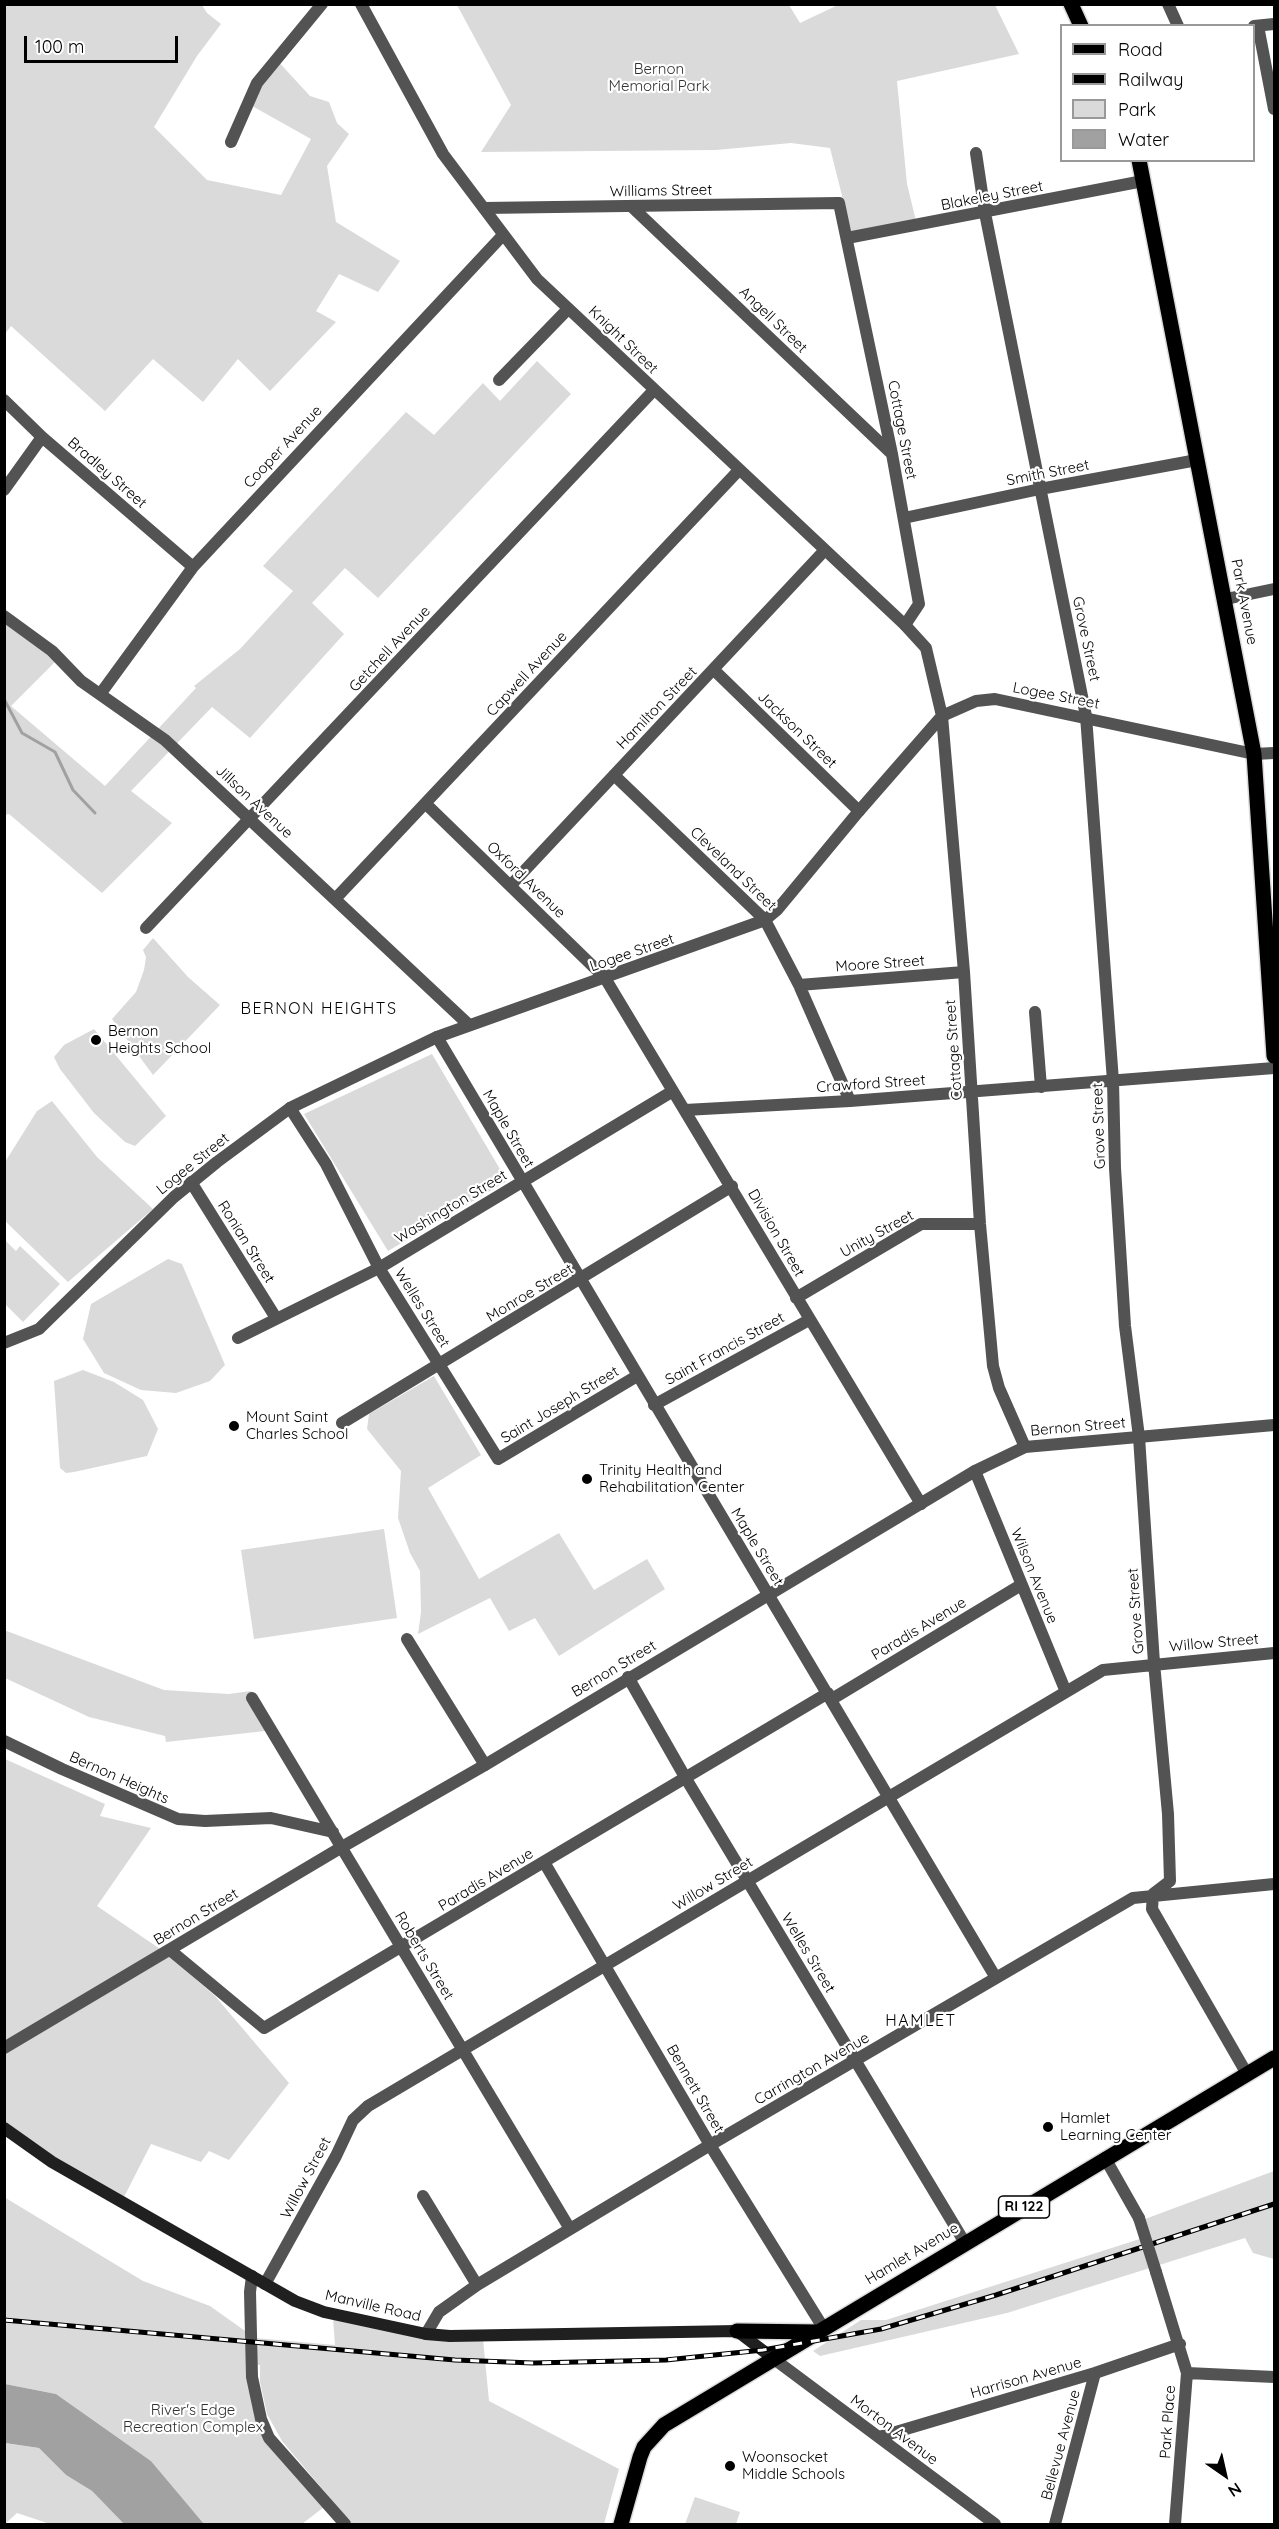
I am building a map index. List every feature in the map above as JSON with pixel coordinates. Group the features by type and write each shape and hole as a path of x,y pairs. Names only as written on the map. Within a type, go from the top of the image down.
{"main road":[{"path":"1071,4 1080,24"},
{"name":"Park Avenue","path":"1139,162 1226,598 1254,754 1275,1056"},
{"name":"Hamlet Avenue","path":"621,2524 644,2447 664,2425 1105,2158 1275,2058"},
{"name":"Manville Road","path":"4,2128 52,2162 295,2301 324,2312 426,2334 450,2336 737,2331"},
{"path":"737,2331 822,2330"},
{"path":"737,2331 774,2359"}],"street":[{"path":"231,142 257,83 322,4"},
{"name":"Knight Street","path":"361,4 443,154 537,279 905,625 926,648"},
{"path":"1168,4 1177,24"},
{"path":"1275,24 1256,26 1275,110"},
{"name":"Grove Street","path":"976,153 1086,716 1113,1081 1115,1168 1125,1326 1139,1437 1154,1663 1168,1814 1170,1881 1153,1894"},
{"name":"Blakeley Street","path":"847,238 1143,181"},
{"name":"Williams Street","path":"484,208 839,203"},
{"name":"Cottage Street","path":"839,203 892,454 919,604 905,625"},
{"name":"Angell Street","path":"632,207 892,454"},
{"name":"Cooper Avenue","path":"101,693 193,567 503,235"},
{"path":"499,380 568,309"},
{"name":"Getchell Avenue","path":"146,928 654,390"},
{"name":"Bradley Street","path":"4,400 42,437 193,567"},
{"path":"4,490 42,437"},
{"name":"Smith Street","path":"904,518 1040,489 1197,460"},
{"name":"Capwell Avenue","path":"336,898 739,470"},
{"name":"Hamilton Street","path":"511,885 824,551"},
{"path":"1226,598 1275,589"},
{"name":"Jillson Avenue","path":"4,616 52,651 81,681 165,740 470,1025"},
{"name":"Cottage Street","path":"926,648 942,716 964,972 980,1224 993,1366 999,1388 1026,1447"},
{"name":"Jackson Street","path":"714,670 859,811"},
{"name":"Logee Street","path":"4,1343 39,1329 191,1182 290,1108 437,1037 765,920 777,910 942,716 976,701 995,699 1086,716 1254,754 1275,753"},
{"name":"Cleveland Street","path":"614,775 765,920 799,985 850,1101"},
{"name":"Oxford Avenue","path":"426,804 605,978"},
{"name":"Moore Street","path":"799,985 964,972"},
{"name":"Division Street","path":"605,978 921,1504"},
{"path":"1035,1012 1041,1087"},
{"name":"Maple Street","path":"437,1037 996,1978"},
{"name":"Crawford Street","path":"685,1110 850,1101 1275,1068"},
{"name":"Washington Street","path":"238,1338 379,1268 673,1091"},
{"name":"Welles Street","path":"290,1108 326,1164 379,1268 498,1460"},
{"name":"Ronian Street","path":"191,1182 276,1318"},
{"name":"Monroe Street","path":"342,1422 581,1280 732,1186"},
{"name":"Unity Street","path":"796,1298 921,1224 980,1224"},
{"name":"Saint Francis Street","path":"654,1405 809,1320"},
{"name":"Saint Joseph Street","path":"498,1460 637,1376"},
{"name":"Bernon Street","path":"4,2048 342,1847 485,1765 628,1677 975,1471 1026,1447 1275,1425"},
{"name":"Wilson Avenue","path":"975,1471 1066,1692"},
{"name":"Paradis Avenue","path":"170,1950 264,2028 402,1948 685,1777 1021,1585"},
{"path":"407,1640 485,1765"},
{"name":"Willow Street","path":"265,2284 336,2156 352,2120 368,2106 1102,1670 1154,1663 1275,1653"},
{"name":"Welles Street","path":"628,1677 685,1777 965,2243"},
{"name":"Roberts Street","path":"252,1698 570,2229"},
{"name":"Bernon Heights","path":"4,1742 178,1819 205,1821 271,1818 333,1833"},
{"name":"Bennett Street","path":"544,1862 710,2145 822,2330"},
{"name":"Carrington Avenue","path":"426,2334 439,2312 477,2285 710,2145 856,2062 1133,1898 1153,1894 1275,1884"},
{"path":"1153,1894 1152,1909 1246,2074"},
{"path":"1105,2158 1139,2218 1180,2344 1187,2373"},
{"path":"423,2196 477,2285"},
{"path":"252,2276 250,2292 252,2377 261,2419 269,2438 345,2524"},
{"name":"Harrison Avenue","path":"879,2437 1095,2373 1180,2344"},
{"name":"Morton Avenue","path":"774,2359 995,2524"},
{"name":"Bellevue Avenue","path":"1055,2524 1095,2373"},
{"name":"Park Place","path":"1175,2524 1187,2373 1275,2377"}],"green space":[{"path":"5,5 202,5 207,13 221,24 197,56 154,127 207,180 281,195 311,139 245,102 275,58 310,96 329,102 337,123 349,134 327,166 336,222 400,261 378,292 339,274 316,311 336,322 270,391 238,359 203,402 153,359 105,411 11,326 5,334"},
{"name":"Bernon Memorial Park","path":"457,5 789,5 800,23 838,5 995,5 1019,54 897,81 907,184 917,225 852,235 830,148 791,143 716,150 481,152 511,105"},
{"path":"537,361 571,394 378,598 345,568 312,603 344,634 250,738 212,707 131,791 172,823 102,893 9,814 5,815 4,620 57,660 11,706 105,786 196,688 194,686 240,649 293,591 263,566 406,412 434,435 483,383 500,401"},
{"path":"153,938 188,977 220,1005 153,1075 112,1019 136,992 144,970 146,957 143,950"},
{"path":"94,1029 166,1116 135,1146 125,1142 94,1113 60,1069 54,1057 64,1045"},
{"path":"432,1054 507,1181 388,1251 304,1114"},
{"path":"52,1101 97,1157 153,1209 68,1282 5,1221 5,1162 37,1111"},
{"path":"5,1240 16,1251 20,1246 60,1284 23,1322 5,1304"},
{"path":"168,1259 182,1264 225,1365 210,1381 176,1393 141,1390 104,1373 83,1339 91,1304"},
{"path":"83,1370 114,1382 143,1400 158,1429 147,1456 74,1472 66,1473 60,1468 54,1381"},
{"path":"434,1376 481,1455 428,1488 479,1579 559,1533 594,1590 647,1559 665,1589 559,1656 535,1618 509,1631 490,1598 418,1634 421,1612 420,1571 410,1553 398,1518 401,1471 367,1429 369,1414"},
{"path":"384,1529 397,1618 254,1639 241,1550"},
{"path":"4,1630 164,1690 229,1694 251,1691 274,1730 166,1742 165,1736 89,1717 5,1678"},
{"path":"5,1759 105,1804 100,1816 151,1828 97,1906 166,1953 215,1996 289,2083 229,2160 209,2151 201,2162 151,2144 122,2201 5,2126"},
{"path":"1274,2171 1274,2259 1253,2253 1245,2238 1007,2313 820,2356 813,2351 861,2320 886,2320 1143,2238 1137,2222"},
{"name":"River's Edge Recreation Complex","path":"4,2197 143,2281 210,2306 255,2338 335,2345 333,2318 483,2339 489,2401 619,2469 604,2524 352,2524 282,2441 267,2414 260,2382 260,2365 249,2364 252,2406 266,2442 324,2507 302,2524 204,2524 151,2461 56,2394 5,2384"},
{"path":"4,2443 39,2448 66,2475 92,2491 124,2524 50,2524 17,2513 5,2524"},
{"path":"695,2497 740,2512 736,2524 685,2524"}],"water":[{"path":"5,2384 56,2394 151,2461 204,2524 124,2524 92,2491 66,2475 39,2448 5,2443"}],"waterway":[{"path":"4,699 22,733 55,752 73,790 95,813"}],"railway":[{"path":"4,2320 455,2360 533,2363 666,2360 763,2350 881,2329 996,2295 1274,2204"}],"place":[{"name":"Bernon Heights School","path":"96,1040"},
{"name":"Mount Saint Charles School","path":"234,1426"},
{"name":"Trinity Health and Rehabilitation Center","path":"587,1479"},
{"name":"Hamlet Learning Center","path":"1048,2127"},
{"name":"Woonsocket Middle Schools","path":"730,2466"}],"district":[{"name":"BERNON HEIGHTS","path":"319,1009"},
{"name":"HAMLET","path":"921,2021"}]}
